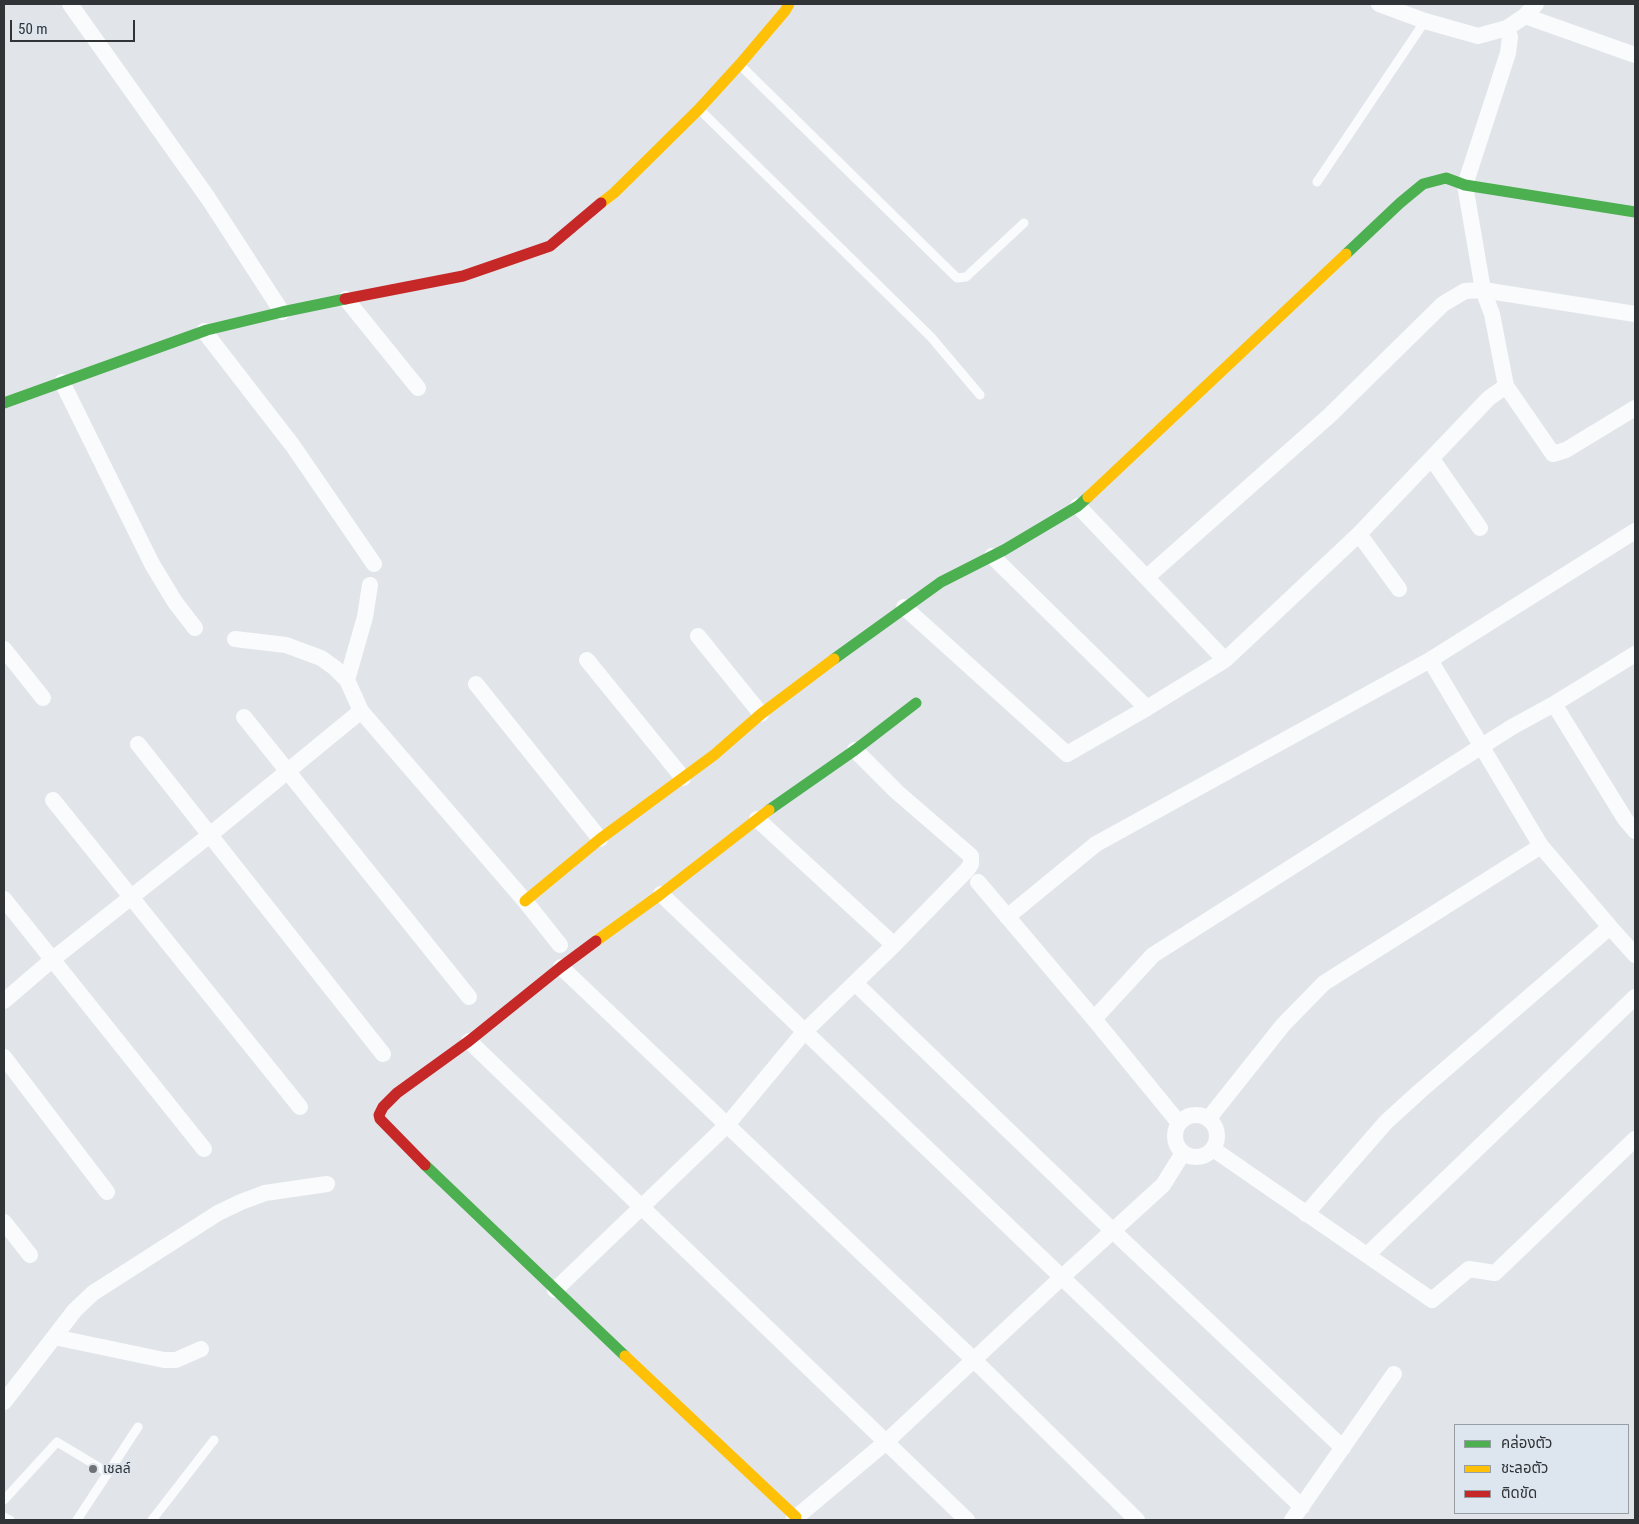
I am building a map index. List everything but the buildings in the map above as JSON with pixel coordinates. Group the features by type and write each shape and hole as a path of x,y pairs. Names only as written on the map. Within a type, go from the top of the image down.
{"street":[{"path":"70,4 208,198 282,312"},
{"path":"4,403 204,331 282,312 463,276 550,246 614,193 699,109 740,64 789,4"},
{"path":"1379,4 1478,36 1507,28 1530,10 1635,56"},
{"path":"1507,28 1510,37 1508,53 1465,185 1483,290 1492,314 1506,386 1553,454 1566,450 1635,408"},
{"path":"525,901 600,839 714,756 761,714 904,607 942,582 992,556 1078,506 1423,184 1446,178 1465,185 1635,212"},
{"path":"1147,577 1329,416 1443,304 1465,291 1483,290 1635,314"},
{"path":"346,299 418,388"},
{"path":"204,331 293,446 374,564"},
{"path":"62,382 152,564 175,602 194,628"},
{"path":"904,607 1067,754 1225,660 1359,534 1489,398 1506,386"},
{"path":"1432,458 1480,528"},
{"path":"1078,506 1225,660"},
{"path":"1007,917 1096,844 1430,660 1635,531"},
{"path":"1359,534 1398,589"},
{"path":"992,556 1147,708"},
{"path":"347,680 365,617 370,585"},
{"path":"698,636 761,714"},
{"path":"236,639 286,645 321,658 335,668 347,680 361,710 525,901 560,946"},
{"path":"4,649 43,698"},
{"path":"1094,1019 1153,955 1512,727 1554,704 1635,654"},
{"path":"587,660 683,778"},
{"path":"1430,660 1541,846 1635,955"},
{"path":"476,684 600,839"},
{"path":"916,704 855,750 756,818 661,894 561,967 468,1041 397,1092 383,1107 379,1116 380,1119 405,1146 796,1519 886,1442 1061,1278 1163,1186 1183,1153"},
{"path":"1554,704 1632,820"},
{"path":"4,1001 53,959 288,772 361,710"},
{"path":"244,717 469,996"},
{"path":"138,744 383,1054"},
{"path":"555,1290 727,1125 804,1032 894,945 971,864 971,856 897,792 855,750"},
{"path":"53,800 300,1107"},
{"path":"756,818 894,945"},
{"path":"1209,1118 1283,1025 1324,983 1541,846"},
{"path":"978,882 1179,1123"},
{"path":"661,894 1061,1278 1297,1514 1394,1374"},
{"path":"4,899 204,1149"},
{"path":"1306,1214 1386,1122 1610,927"},
{"path":"561,967 974,1359 1137,1520"},
{"path":"855,983 1113,1231 1343,1448"},
{"path":"1367,1255 1635,997"},
{"path":"468,1041 967,1520"},
{"path":"4,1057 107,1192"},
{"path":"1193,1114 1209,1118 1215,1125 1218,1133 1213,1149 1207,1155 1199,1158 1183,1153 1174,1139 1175,1130 1179,1123 1185,1117 1193,1114"},
{"path":"1213,1149 1432,1300 1469,1269 1494,1273 1635,1139"},
{"path":"4,1402 75,1310 93,1293 218,1213 241,1202 265,1193 327,1184"},
{"path":"4,1222 30,1255"},
{"path":"54,1338 164,1360 176,1360 201,1349"}],"lane":[{"path":"1317,182 1425,20"},
{"path":"740,64 958,278 966,277 1024,223"},
{"path":"699,109 931,337 980,395"},
{"path":"77,1520 138,1427"},
{"path":"152,1520 214,1440"},
{"path":"4,1500 57,1442 107,1472"},
{"path":"4,1516 10,1520"}],"traffic: fast":[{"path":"1346,254 1423,184 1446,178 1465,185 1635,212"},
{"path":"4,403 207,330 345,299"},
{"path":"834,659 941,582 1004,550 1078,506 1088,497"},
{"path":"769,810 855,750 916,703"},
{"path":"425,1165 625,1356"}],"traffic: slow":[{"path":"601,203 614,193 699,109 740,64 789,4"},
{"path":"1088,497 1346,254"},
{"path":"525,901 600,839 714,755 761,714 834,659"},
{"path":"596,941 661,894 769,810"},
{"path":"625,1356 796,1517"}],"traffic: jam":[{"path":"345,299 463,276 550,246 601,203"},
{"path":"425,1165 380,1119 379,1115 383,1107 397,1093 469,1041 596,941"}],"place":[{"name":"เชลล์","path":"93,1469"}]}
